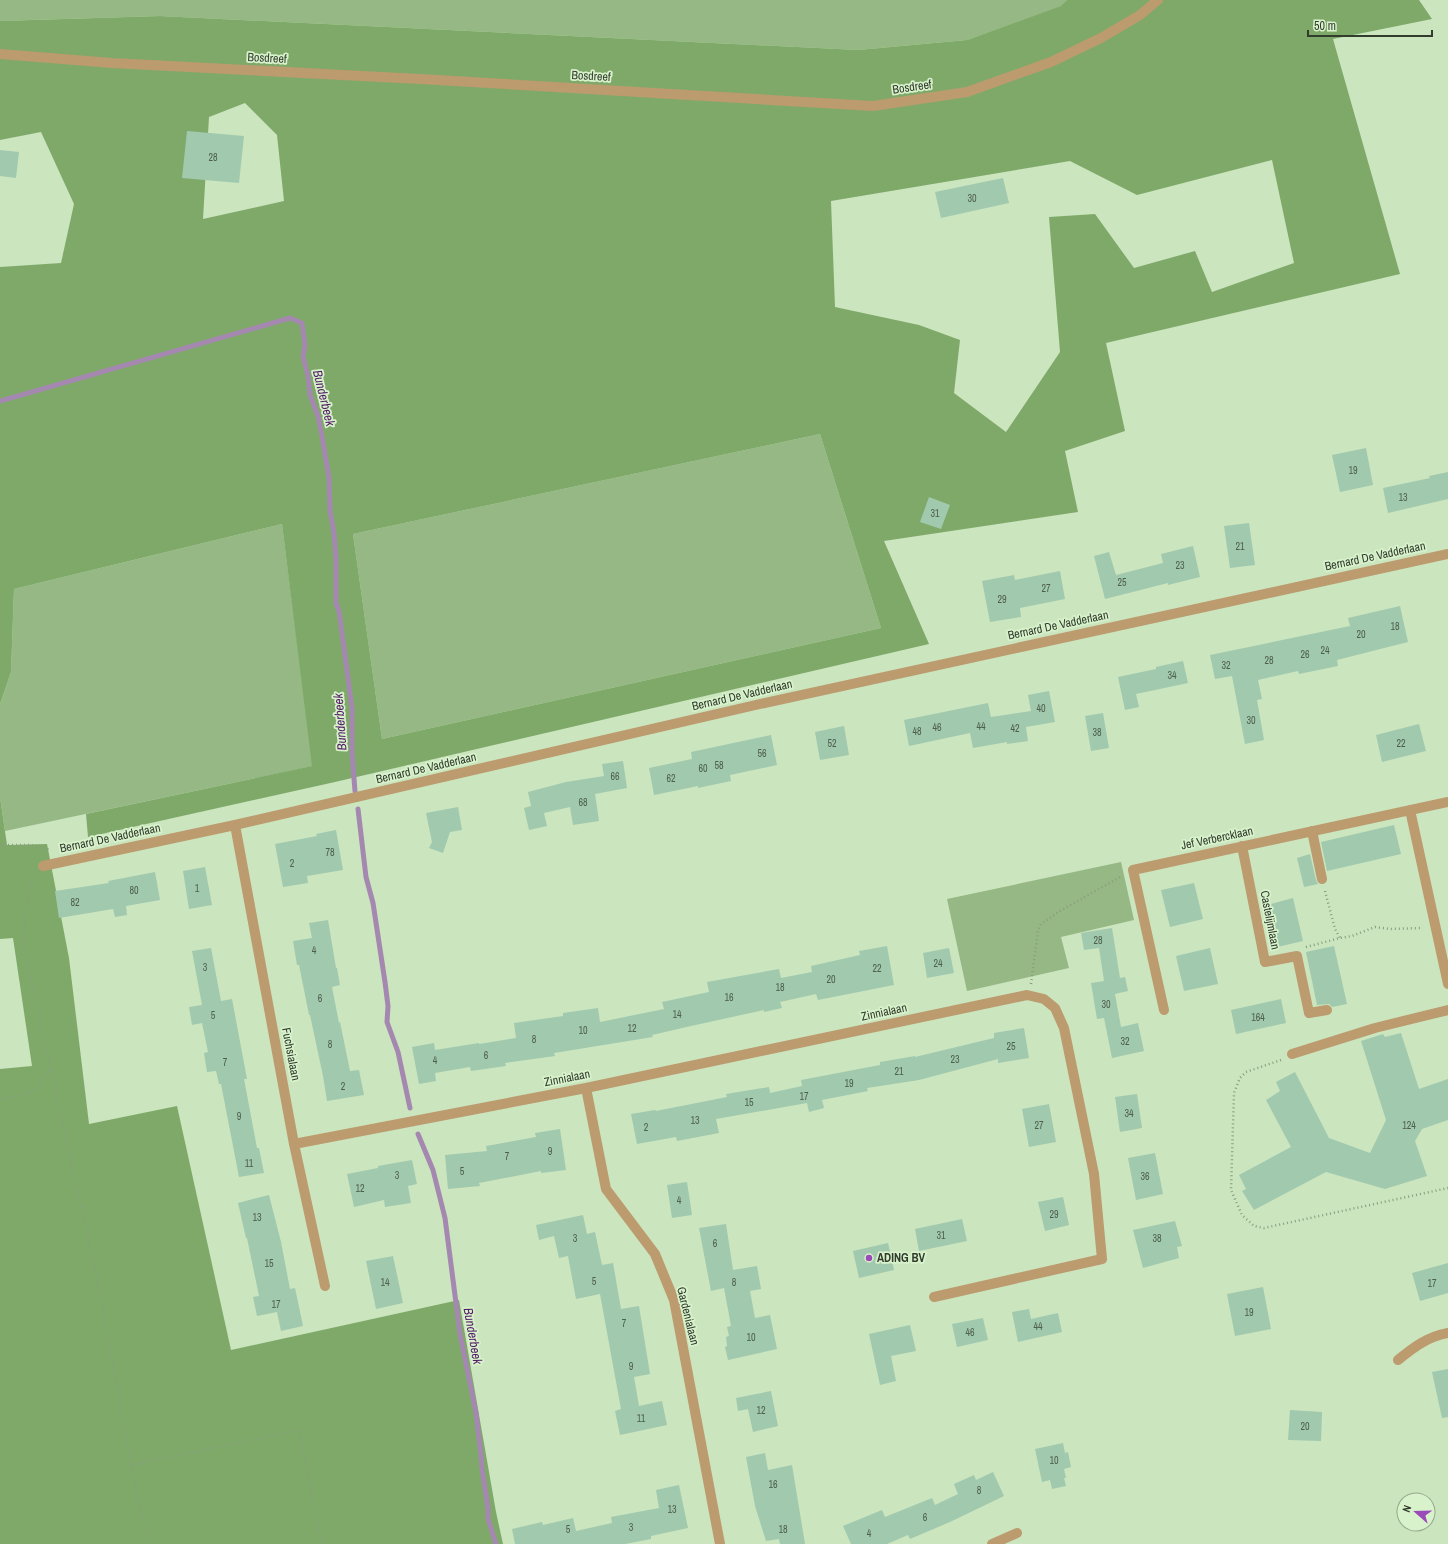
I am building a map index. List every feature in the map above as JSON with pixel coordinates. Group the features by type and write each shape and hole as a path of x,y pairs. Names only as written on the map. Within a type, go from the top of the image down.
{"street":[{"name":"Bosdreef","path":"0,54 112,63 420,79 872,106 967,92 1051,62 1101,38 1140,15 1158,0"},
{"name":"Bernard De Vadderlaan","path":"43,866 235,825 760,704 1448,554"},
{"name":"Jef Verbercklaan","path":"1133,870 1448,802"},
{"path":"1410,810 1448,984"},
{"name":"Fuchsialaan","path":"235,825 294,1144 325,1286"},
{"path":"1312,831 1322,879"},
{"name":"Castelijmlaan","path":"1242,846 1265,962 1297,956 1308,1013 1327,1010"},
{"path":"1133,870 1164,1010"},
{"path":"934,1297 1102,1259 1094,1174 1064,1028 1055,1008 1044,1000 1027,995"},
{"name":"Zinnialaan","path":"294,1144 586,1088 1027,995"},
{"path":"1292,1054 1375,1028 1448,1010"},
{"name":"Gardenialaan","path":"586,1088 606,1189 655,1254 674,1300 720,1544"},
{"path":"1398,1360 1415,1346 1439,1335 1448,1333"},
{"path":"992,1544 1017,1533"}],"path":[{"path":"0,845 31,845 53,850"},
{"path":"43,866 30,886 23,940 98,1283 131,1465 150,1544"},
{"path":"1027,995 1030,992 1040,924 1071,904 1133,870"},
{"path":"1322,879 1335,930 1340,938"},
{"path":"1297,956 1300,949 1352,936 1375,927 1390,929 1436,926"},
{"path":"1292,1054 1289,1057 1246,1072 1240,1078 1234,1093 1231,1190 1242,1215 1247,1221 1254,1226 1264,1228 1448,1188"},
{"path":"0,1099 29,1094 51,1070"},
{"path":"131,1465 299,1430 322,1544"}],"green space":[{"path":"0,0 1067,0 1062,6 967,40 858,50 160,16 0,21"},
{"path":"1067,0 1419,0 1432,19 1333,39 1400,274 1106,343 1125,431 1065,451 1078,512 884,541 929,644 335,782 88,837 86,814 312,766 282,524 14,589 11,672 0,704 0,267 61,263 74,204 41,132 0,140 0,21 160,16 858,50 967,40 1061,6","holes":["245,103 277,135 284,201 203,219 209,117","1272,160 1294,263 1212,292 1195,251 1134,268 1095,214 1049,217 1060,352 1006,432 954,393 960,340 919,325 835,307 831,201 1070,161 1137,195","820,434 881,628 382,739 353,534"]},
{"path":"820,434 881,628 382,739 353,534"},
{"path":"282,524 313,766 5,831 0,797 0,704 11,672 14,589"},
{"path":"0,797 7,845 47,844 69,958 89,1124 177,1106 231,1350 459,1300 496,1512 503,1544 0,1544 0,1069 32,1066 13,938 0,939"},
{"path":"1121,862 1134,920 1061,937 1069,968 967,991 947,899"}],"building":[{"path":"187,131 244,136 239,183 182,178"},
{"path":"0,150 19,152 16,178 0,176"},
{"path":"1003,178 1009,203 941,218 935,192"},
{"path":"1366,448 1373,485 1340,492 1332,455"},
{"path":"1448,472 1448,499 1388,513 1383,488 1430,478 1429,476"},
{"path":"929,497 950,505 941,529 920,522"},
{"path":"1249,523 1255,565 1230,568 1224,526"},
{"path":"1193,546 1200,577 1168,585 1168,583 1105,599 1094,556 1109,552 1116,575 1163,563 1161,554"},
{"path":"1060,571 1065,599 1020,608 1021,617 990,622 982,581 1014,575 1015,580"},
{"path":"1400,606 1408,642 1337,660 1338,666 1299,674 1298,671 1258,680 1262,699 1257,700 1264,740 1245,744 1232,676 1215,679 1210,655 1350,626 1348,618"},
{"path":"1183,661 1188,683 1136,694 1139,707 1125,710 1118,677 1156,669 1156,667"},
{"path":"1049,691 1055,722 1026,727 1028,741 1007,744 1007,742 973,748 970,733 909,746 904,720 988,703 991,717 1031,711 1028,695"},
{"path":"1103,713 1109,748 1091,751 1085,716"},
{"path":"1419,724 1426,751 1382,762 1376,735"},
{"path":"844,726 849,755 820,760 815,732"},
{"path":"771,735 777,765 730,775 731,781 654,795 649,768 692,759 691,752"},
{"path":"623,761 627,788 595,794 599,821 573,825 570,807 544,813 547,826 529,830 524,808 531,806 528,792 566,782 604,776 602,764"},
{"path":"458,807 462,830 450,832 443,853 429,848 432,842 426,813"},
{"path":"1394,825 1401,854 1327,871 1321,842"},
{"path":"336,830 343,870 307,876 308,883 283,887 275,844 317,836 316,834"},
{"path":"1310,854 1318,884 1304,887 1297,858"},
{"path":"205,867 212,905 189,909 183,871"},
{"path":"155,872 160,900 126,906 127,915 115,917 113,909 59,918 55,891 109,883 108,881"},
{"path":"1194,883 1203,919 1170,927 1161,890"},
{"path":"1293,898 1303,941 1273,948 1264,906"},
{"path":"328,920 340,985 332,987 339,1023 340,1022 350,1071 359,1070 364,1095 327,1101 323,1076 299,965 297,965 293,941 312,938 309,923"},
{"path":"1112,928 1120,978 1125,977 1128,991 1115,994 1121,1027 1138,1023 1144,1051 1112,1058 1104,1018 1097,1019 1091,983 1104,981 1099,948 1084,950 1081,933"},
{"path":"887,946 894,985 818,1000 816,994 780,1002 782,1008 764,1012 764,1010 691,1026 652,1035 653,1037 554,1053 555,1056 505,1063 506,1066 471,1071 470,1067 435,1073 436,1081 419,1084 412,1047 434,1043 435,1050 516,1038 514,1023 563,1016 563,1013 598,1008 600,1022 664,1009 662,1002 709,992 707,982 779,969 781,978 812,972 811,966 860,955 859,951"},
{"path":"1334,946 1347,1004 1332,1007 1329,1004 1317,1005 1306,952"},
{"path":"211,948 221,1001 232,999 247,1079 244,1079 257,1148 259,1148 264,1173 239,1177 221,1084 219,1084 216,1071 207,1072 204,1053 208,1052 202,1023 192,1025 189,1007 202,1005 192,951"},
{"path":"949,948 954,973 927,978 923,953"},
{"path":"1210,948 1218,984 1184,991 1176,956"},
{"path":"1281,999 1286,1023 1236,1034 1231,1010"},
{"path":"1024,1028 1029,1058 998,1063 998,1059 919,1080 867,1088 868,1091 822,1100 824,1108 809,1112 807,1103 716,1119 719,1133 677,1141 676,1137 637,1144 631,1114 656,1111 727,1097 726,1094 769,1087 770,1093 802,1086 801,1080 880,1065 880,1062 915,1057 994,1038 994,1033"},
{"path":"1401,1033 1419,1089 1448,1079 1448,1120 1422,1129 1415,1141 1427,1176 1385,1189 1326,1172 1254,1210 1242,1191 1246,1189 1239,1175 1291,1147 1266,1100 1280,1091 1276,1082 1295,1072 1329,1138 1370,1153 1386,1120 1361,1041 1383,1034 1385,1037"},
{"path":"1137,1094 1142,1128 1120,1132 1115,1097"},
{"path":"1049,1104 1056,1142 1029,1147 1022,1109"},
{"path":"560,1129 566,1170 541,1173 541,1171 479,1183 480,1186 448,1189 445,1155 487,1151 486,1146 536,1137 535,1133"},
{"path":"1155,1153 1163,1194 1136,1200 1128,1158"},
{"path":"412,1160 417,1184 408,1186 411,1203 385,1207 384,1200 354,1207 347,1174 378,1168 378,1166"},
{"path":"687,1182 692,1215 672,1218 667,1185"},
{"path":"269,1195 281,1242 290,1289 295,1288 303,1326 281,1331 277,1312 257,1316 253,1297 259,1296 238,1203"},
{"path":"1063,1197 1069,1225 1045,1231 1038,1202"},
{"path":"583,1215 587,1234 595,1232 602,1265 613,1263 621,1309 639,1306 650,1374 634,1377 639,1406 662,1401 667,1425 620,1435 615,1411 621,1409 600,1294 576,1299 568,1256 559,1258 554,1236 539,1240 536,1225"},
{"path":"962,1219 967,1241 919,1251 915,1229"},
{"path":"1175,1221 1182,1246 1177,1247 1179,1258 1143,1268 1133,1230"},
{"path":"726,1224 733,1270 757,1266 761,1289 750,1291 755,1318 770,1315 777,1349 728,1360 725,1347 727,1346 726,1337 729,1336 727,1327 731,1326 724,1288 711,1291 699,1228"},
{"path":"888,1243 894,1270 859,1278 853,1251"},
{"path":"393,1256 403,1303 376,1309 366,1261"},
{"path":"1448,1263 1448,1293 1420,1301 1412,1273"},
{"path":"1263,1287 1271,1329 1235,1336 1227,1294"},
{"path":"1029,1309 1031,1319 1058,1313 1062,1332 1018,1342 1012,1312"},
{"path":"983,1318 988,1340 957,1347 952,1324"},
{"path":"910,1325 916,1351 891,1356 896,1381 880,1385 869,1334"},
{"path":"1448,1369 1448,1417 1442,1418 1432,1372"},
{"path":"771,1391 778,1426 753,1432 748,1409 738,1411 736,1398"},
{"path":"1290,1410 1322,1412 1321,1441 1288,1440"},
{"path":"1063,1443 1065,1453 1068,1452 1071,1467 1064,1469 1066,1486 1052,1489 1050,1480 1042,1482 1035,1449"},
{"path":"765,1453 768,1470 792,1465 805,1544 780,1544 779,1539 766,1541 755,1506 746,1457"},
{"path":"993,1472 1004,1496 910,1539 908,1535 887,1544 851,1544 843,1526 882,1510 885,1517 932,1498 935,1505 958,1494 954,1484 974,1475 976,1480"},
{"path":"679,1485 688,1528 651,1536 651,1539 625,1544 515,1544 512,1529 542,1522 543,1525 573,1518 576,1531 612,1523 611,1517 659,1508 656,1490"}],"waterway":[{"name":"Bunderbeek","path":"0,401 290,318 302,323 305,345 303,356 308,376 310,395 318,416 329,478 330,511 336,558 336,603 339,611 352,708 352,753 355,791"},
{"name":"Bunderbeek","path":"358,809 366,877 373,903 385,982 388,1006 387,1022 398,1052 410,1108"},
{"name":"Bunderbeek","path":"418,1134 433,1170 445,1218 460,1334 476,1413 488,1508 488,1519 496,1544"}],"place":[{"name":"ADING BV","path":"869,1258"}]}
